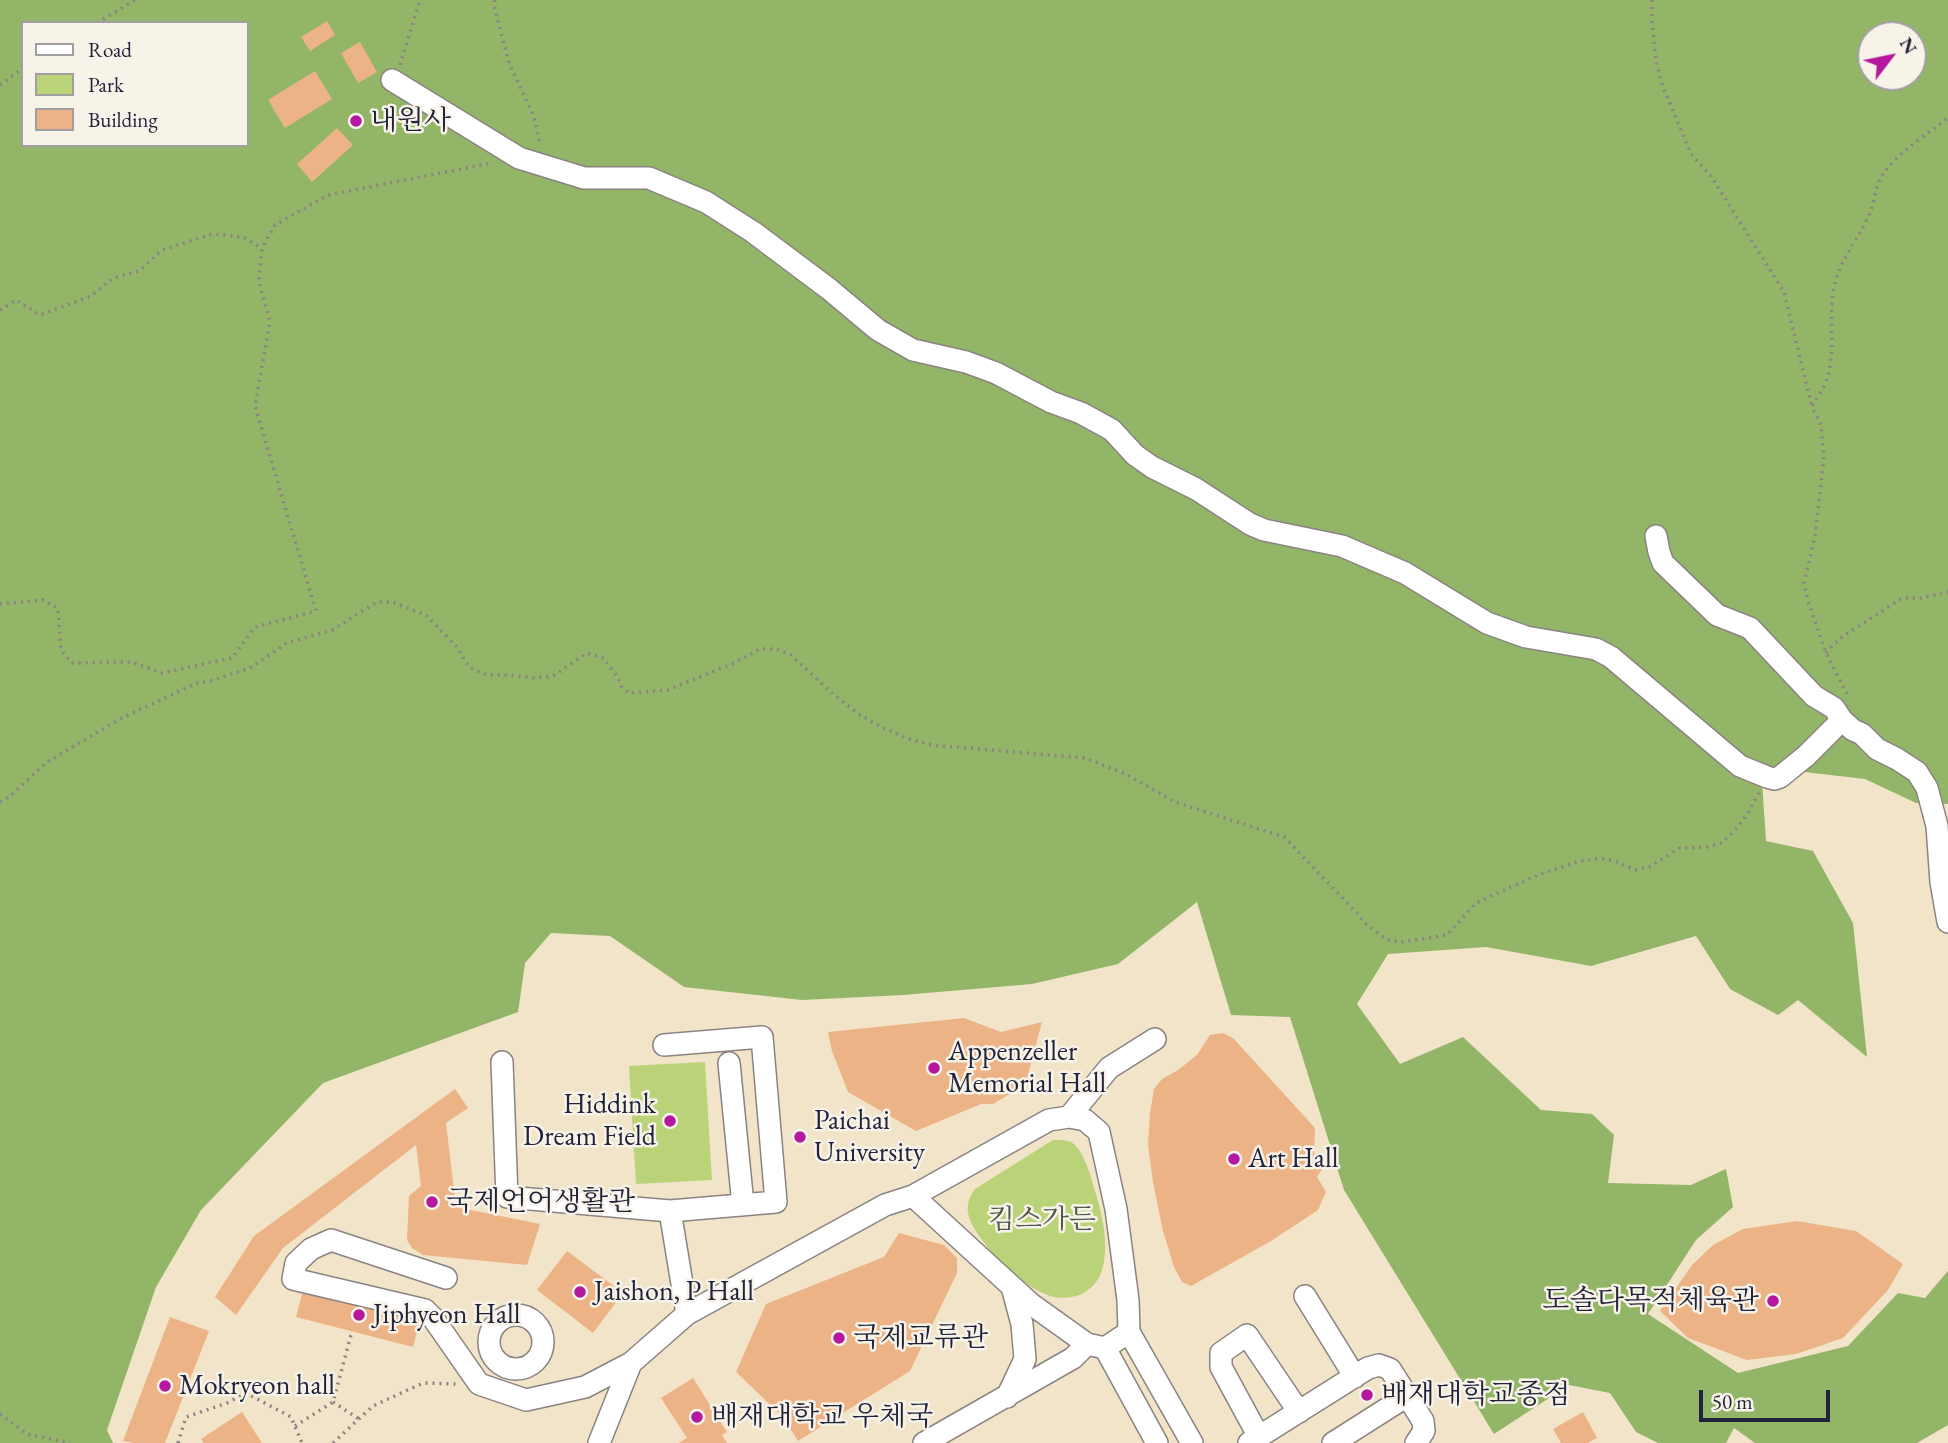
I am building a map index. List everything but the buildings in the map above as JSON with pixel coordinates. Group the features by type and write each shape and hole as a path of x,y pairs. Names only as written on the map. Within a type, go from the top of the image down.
{"lane":[{"path":"392,80 519,158 584,178 649,177 706,202 753,232 878,330 913,350 966,362 996,373 1051,402 1082,413 1111,430 1135,454 1153,467 1196,489 1250,524 1264,530 1342,546 1405,573 1487,623 1526,637 1596,649 1604,653 1740,766 1774,779 1780,777 1806,756 1846,710"},
{"path":"1656,536 1663,564 1717,615 1750,628 1814,696 1834,708 1846,710"},
{"path":"1846,710 1853,730 1862,734 1877,749 1917,772 1927,788 1937,826 1941,882 1948,922"},
{"path":"502,1062 507,1197 670,1211 776,1202 762,1037 664,1045"},
{"path":"1069,1117 1109,1068 1155,1039"},
{"path":"729,1063 743,1205"},
{"path":"446,1278 331,1240 311,1249 296,1263 293,1279 425,1310 479,1384 526,1400 585,1387 631,1363 687,1314 885,1205 913,1196 1049,1120 1069,1117 1085,1120 1099,1132 1116,1209 1128,1300 1129,1332 1192,1443"},
{"path":"913,1196 1031,1304 1096,1346 1157,1443"},
{"path":"670,1211 687,1314"},
{"path":"1007,1397 1025,1359 1022,1324 1012,1287"},
{"path":"1305,1296 1355,1377"},
{"path":"924,1443 1073,1358 1129,1332"},
{"path":"1299,1412 1247,1335 1221,1353 1222,1367 1254,1440 1299,1412 1355,1377 1368,1368 1379,1365 1390,1369 1423,1422 1424,1431 1416,1443"},
{"path":"599,1443 631,1363"},
{"path":"519,1370 526,1400"},
{"path":"1333,1443 1407,1396"}],"path":[{"path":"100,21 135,0"},
{"path":"392,80 404,55 420,0"},
{"path":"0,604 43,600 58,608 61,650 72,663 132,662 162,673 233,658 255,627 316,611 255,406 270,322 259,282 262,248 275,225 328,195 519,158 541,149 534,117 509,63 494,6 495,0"},
{"path":"1651,0 1656,61 1662,87 1691,154 1712,176 1784,292 1812,407 1821,425 1824,457 1818,515 1804,583 1846,710"},
{"path":"0,85 21,69"},
{"path":"1812,407 1827,380 1832,350 1830,323 1833,292 1838,269 1870,212 1884,171 1948,118"},
{"path":"0,310 16,300 40,316 91,296 113,278 139,271 162,250 212,234 243,237 262,248"},
{"path":"1826,653 1839,639 1902,598 1948,592"},
{"path":"0,802 47,762 120,719 194,684 250,668 287,643 332,629 377,602 392,602 426,615 456,646 470,668 487,675 553,677 587,653 603,658 617,676 622,688 629,693 668,690 761,649 776,649 791,655 857,713 909,739 932,745 1085,758 1126,774 1175,802 1283,837 1366,924 1387,940 1401,942 1447,935 1476,903 1538,875 1576,862 1600,858 1635,870 1649,867 1680,848 1707,847 1721,843 1748,813 1759,791 1774,779"},
{"path":"295,1426 333,1402 352,1331"},
{"path":"333,1443 373,1406 423,1383 479,1384"},
{"path":"178,1443 186,1417 227,1404 246,1393 291,1417 302,1443"},
{"path":"333,1402 359,1419"},
{"path":"0,1414 27,1434 70,1443"}],"green space":[{"path":"0,0 1948,0 1948,804 1916,803 1865,779 1761,767 1766,841 1813,851 1853,923 1867,1057 1798,1000 1778,1015 1730,989 1696,936 1591,966 1486,947 1388,954 1357,1004 1400,1064 1463,1037 1541,1110 1592,1114 1614,1135 1608,1183 1691,1185 1726,1169 1733,1207 1696,1240 1648,1314 1738,1373 1848,1346 1898,1293 1925,1298 1948,1271 1948,1425 1917,1443 1755,1443 1734,1428 1726,1443 1658,1443 1636,1432 1610,1393 1569,1385 1494,1434 1344,1190 1290,1017 1231,1015 1197,902 1118,964 1032,984 802,1000 684,987 610,936 551,933 525,963 518,1012 323,1083 201,1210 156,1287 107,1430 113,1443 0,1443"},
{"name":"Hiddink Dream Field","path":"705,1062 712,1180 636,1184 629,1066"},
{"name":"킴스가든","path":"1053,1140 1072,1142 1078,1148 1089,1171 1104,1231 1104,1262 1100,1276 1092,1287 1079,1295 1066,1298 1043,1293 1012,1273 981,1238 969,1218 968,1211 970,1197 975,1189"}],"place":[{"name":"내원사","path":"356,121"},
{"name":"Appenzeller Memorial Hall","path":"934,1068"},
{"name":"Hiddink Dream Field","path":"670,1121"},
{"name":"Paichai University","path":"800,1137"},
{"name":"Art Hall","path":"1234,1159"},
{"name":"국제언어생활관","path":"432,1202"},
{"name":"Jaishon, P Hall","path":"580,1292"},
{"name":"도솔다목적체육관","path":"1773,1301"},
{"name":"Jiphyeon Hall","path":"359,1315"},
{"name":"국제교류관","path":"839,1338"},
{"name":"Mokryeon hall","path":"165,1386"},
{"name":"배재대학교종점","path":"1367,1395"},
{"name":"배재대학교 우체국","path":"697,1417"}]}
